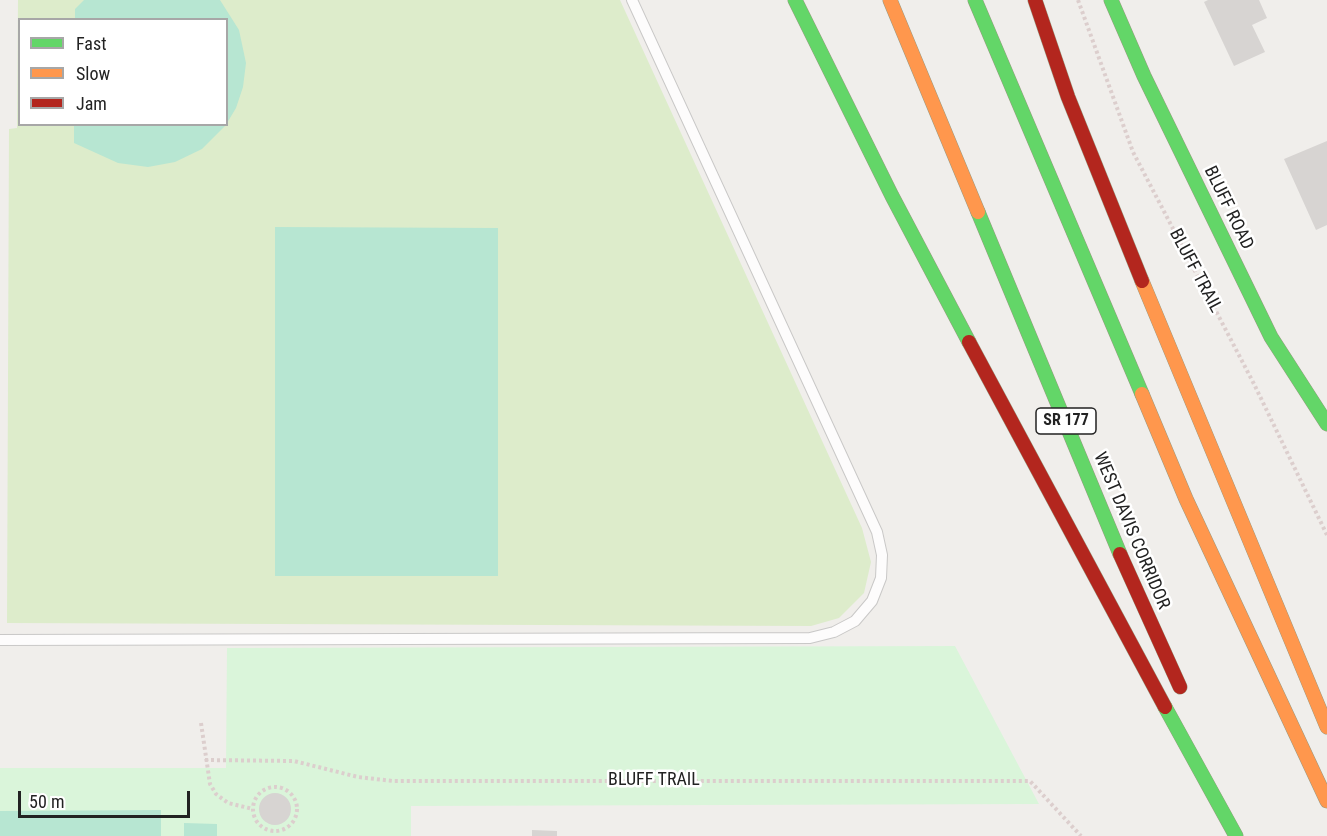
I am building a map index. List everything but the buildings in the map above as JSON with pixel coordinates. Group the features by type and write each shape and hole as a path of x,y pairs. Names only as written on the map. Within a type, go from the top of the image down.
{"main road":[{"path":"795,0 892,196 1012,425 1150,674 1236,836"},
{"name":"WEST DAVIS CORRIDOR","path":"890,0 1116,544 1187,700"},
{"path":"975,0 1186,499 1327,801"},
{"path":"1035,0 1068,97 1103,186 1327,727"},
{"name":"BLUFF ROAD","path":"1111,0 1144,76 1271,337 1327,424"}],"lane":[{"path":"0,640 810,638 834,632 855,621 872,602 881,578 882,555 877,532 632,0"}],"path":[{"name":"BLUFF TRAIL","path":"1078,0 1133,152 1254,384 1327,535"},
{"path":"201,723 210,784 216,794 235,806 253,809"},
{"name":"BLUFF TRAIL","path":"206,760 294,761 358,777 393,781 1030,781 1081,836"},
{"path":"281,788 293,796 297,810 292,824 280,834 259,825 253,809 255,798 267,789 281,788"}],"green space":[{"path":"18,0 620,0 862,528 871,562 864,593 839,618 811,626 7,623 9,129 17,128"},
{"path":"84,0 220,0 239,30 246,63 243,87 236,108 228,121 228,18 75,18 75,9"},
{"path":"74,126 225,126 202,149 175,162 148,167 118,163 74,143"},
{"path":"275,227 498,228 498,576 275,576"},
{"path":"955,646 1039,804 411,806 411,836 0,836 0,768 226,768 227,648"},
{"path":"161,810 161,836 0,836 0,811"},
{"path":"184,823 217,824 217,836 184,836"}],"traffic: fast":[{"path":"795,0 892,196 969,342"},
{"path":"975,0 1142,394"},
{"path":"1111,0 1144,76 1271,337 1327,424"},
{"path":"978,212 1120,554"},
{"path":"1165,707 1236,836"}],"traffic: slow":[{"path":"890,0 978,212"},
{"path":"1142,281 1327,727"},
{"path":"1142,394 1186,499 1327,801"}],"traffic: jam":[{"path":"1035,0 1068,97 1142,281"},
{"path":"969,342 1165,707"},
{"path":"1120,554 1180,687"}]}
